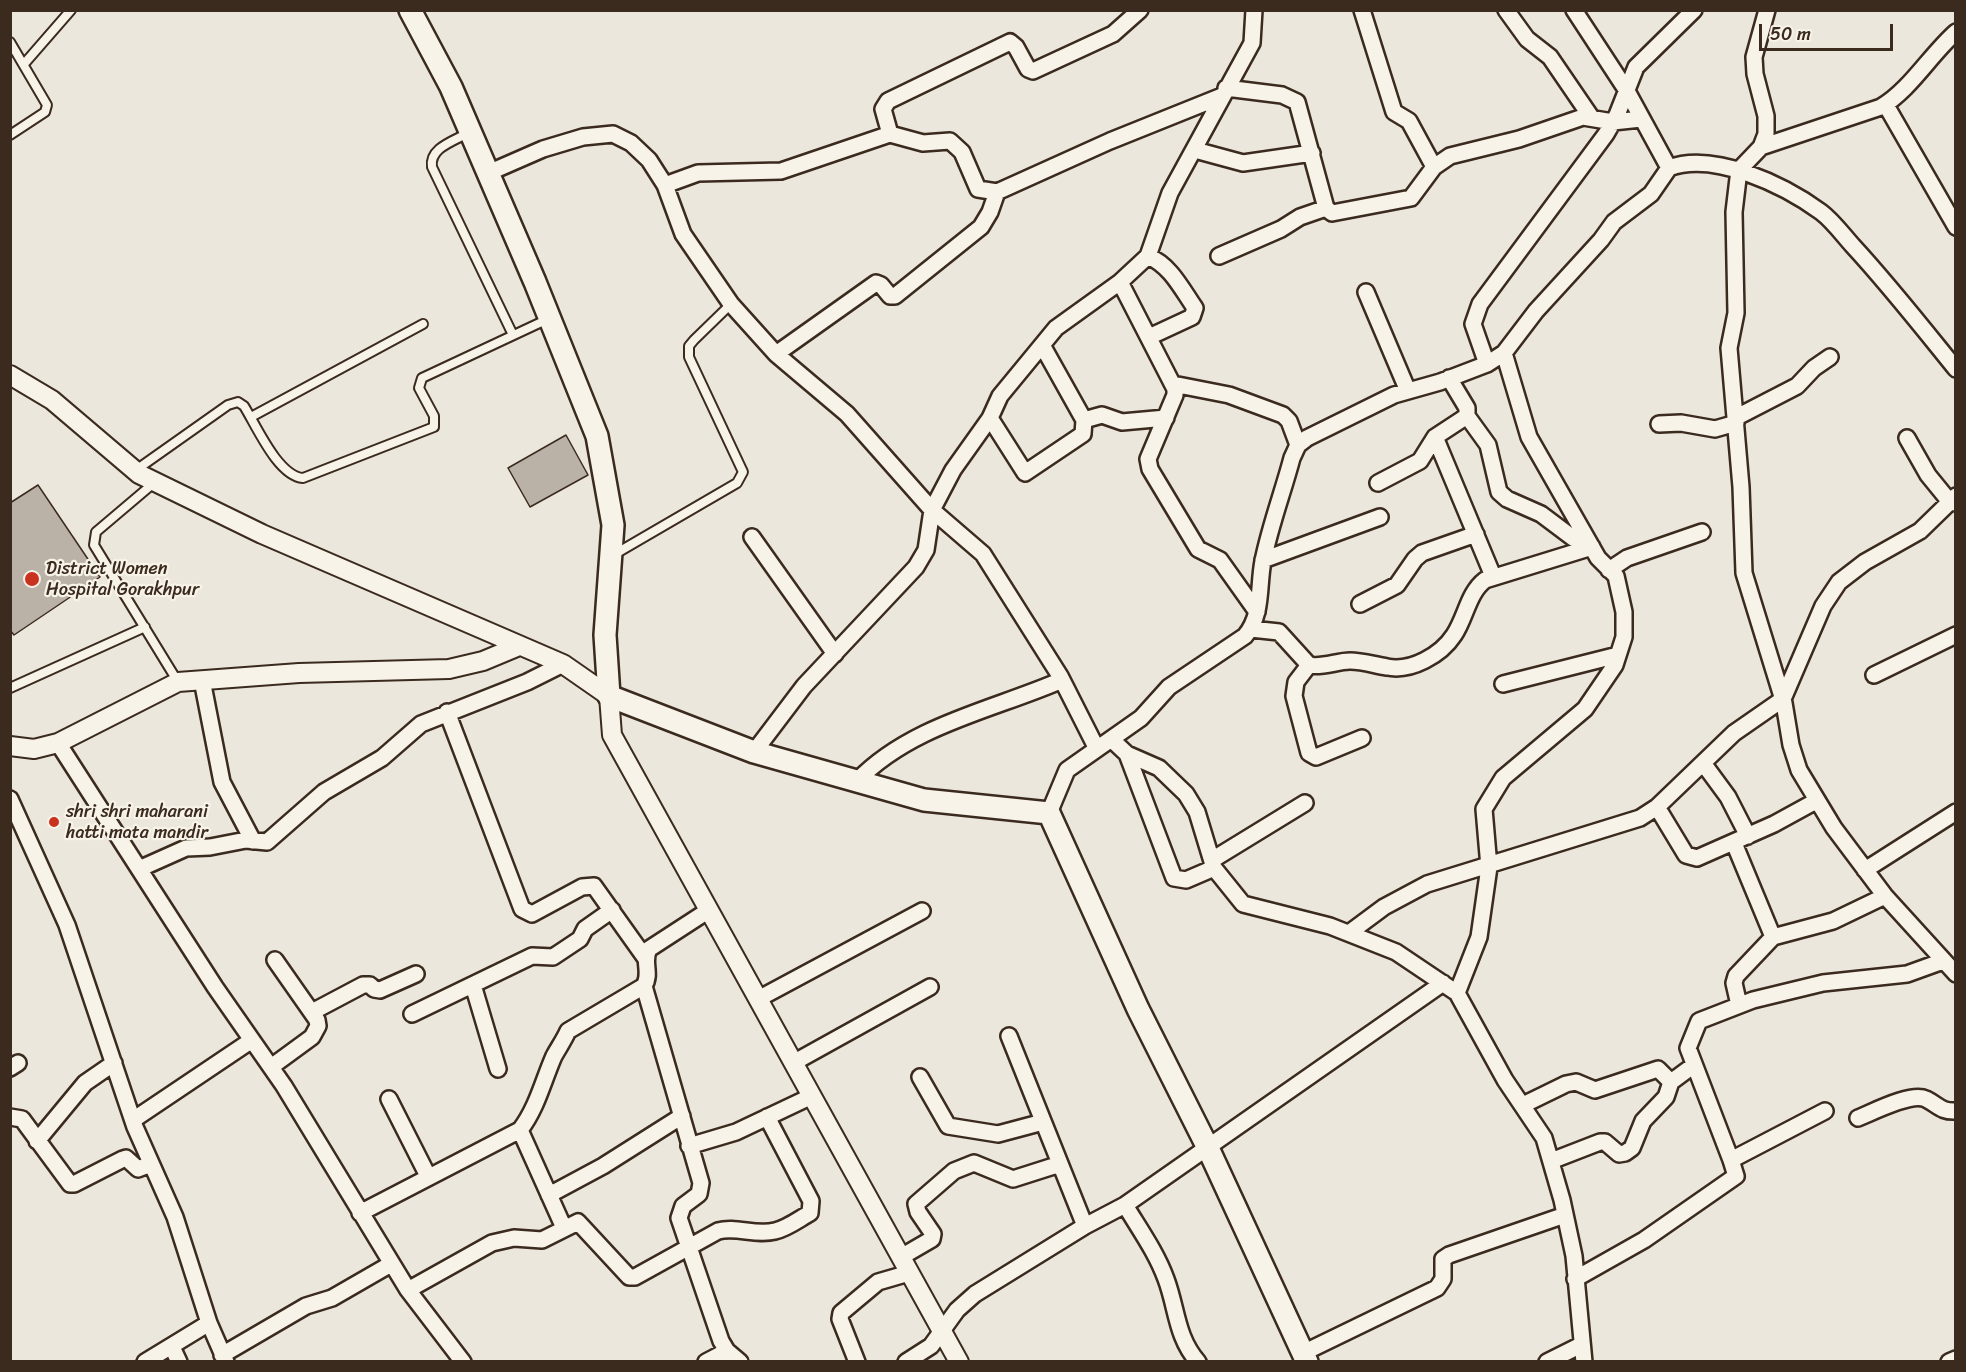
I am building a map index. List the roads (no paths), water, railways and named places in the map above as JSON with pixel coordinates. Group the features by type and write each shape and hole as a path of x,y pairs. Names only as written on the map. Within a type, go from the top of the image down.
{"main road":[{"path":"410,10 451,87 550,318 597,436 613,525 604,634 609,696 754,752 924,800 1049,813 1138,1009 1207,1146 1305,1357"}],"street":[{"path":"1117,10 1121,26"},
{"path":"890,134 883,109 888,101 1010,42 1016,47 1028,69 1033,70 1113,34 1140,10"},
{"path":"754,752 804,686 916,567 926,550 932,510 953,470 990,418 1000,396 1056,328 1120,282 1148,256 1170,193 1252,43 1254,10"},
{"path":"1362,10 1394,112 1409,121 1434,167"},
{"path":"1506,10 1527,39 1550,57 1591,117"},
{"path":"1574,10 1627,91 1669,168"},
{"path":"1767,10 1754,57 1755,74 1766,116 1766,134 1761,147 1739,170 1734,212 1736,313 1729,348 1741,487 1744,573 1783,699 1791,745 1799,770 1816,801 1865,870 1886,897 1956,974"},
{"path":"1487,364 1473,324 1480,303 1613,122 1636,67 1685,14"},
{"path":"1761,147 1881,106 1900,93 1917,71 1956,32"},
{"path":"665,185 699,173 781,171 890,134 923,143 950,141 962,152 978,189 997,192 1224,92 1292,97 1301,108 1326,208 1332,213 1411,198 1434,167 1450,156 1519,139 1577,119 1591,117 1613,122 1641,119"},
{"path":"1881,106 1887,107 1893,114 1956,227"},
{"path":"488,173 543,149 583,137 613,134 631,143 649,160 665,185 683,234 731,304 776,354 847,414 932,510 983,554 1062,680 1097,749"},
{"path":"1195,150 1243,163 1312,153"},
{"path":"1049,813 1067,770 1141,718 1169,687 1245,636 1251,629 1257,612 1263,560 1292,458 1298,445 1359,411 1408,391 1487,364 1504,353 1536,311 1601,240 1614,222 1651,195 1669,168 1695,161 1739,170 1783,190 1823,213 1869,263 1956,369"},
{"path":"776,354 876,284 881,285 890,296 895,296 981,227 990,212 997,192"},
{"path":"1219,256 1326,208"},
{"path":"1148,256 1168,268 1195,308 1192,317 1149,337"},
{"path":"1120,282 1173,384 1175,396 1148,459 1150,469 1198,549 1220,560 1257,612"},
{"path":"1366,292 1408,391"},
{"path":"990,418 1025,473 1083,434 1084,420 1042,345"},
{"path":"1457,993 1479,937 1489,867 1484,809 1503,778 1585,709 1615,665 1624,637 1624,612 1616,576 1592,547 1529,437 1504,353"},
{"path":"1659,424 1681,423 1714,429 1735,421 1797,386 1814,368 1830,357"},
{"path":"10,375 52,400 135,470 155,482 262,534 563,663 609,696 612,735 959,1362"},
{"path":"1449,378 1467,408 1467,416 1488,445 1499,492 1507,499 1541,514 1573,538 1592,547"},
{"path":"1173,384 1228,395 1283,415 1289,421 1298,445"},
{"path":"1084,420 1102,415 1122,422 1166,418"},
{"path":"1378,483 1420,461 1435,437 1467,416"},
{"path":"1435,437 1493,576"},
{"path":"1349,933 1384,907 1427,884 1489,867 1557,842 1640,818 1658,807 1734,733 1783,699 1823,606 1839,582 1865,562 1920,531 1954,500 1928,475 1907,438"},
{"path":"1263,560 1380,517"},
{"path":"1609,570 1627,558 1702,532"},
{"path":"1360,604 1397,585 1414,559 1422,554 1476,534"},
{"path":"752,537 835,654"},
{"path":"1362,738 1316,757 1309,753 1294,696 1296,682 1309,665 1355,661 1389,668 1402,668 1425,660 1444,648 1459,626 1478,586 1493,576 1592,547"},
{"path":"1251,629 1279,632 1309,665"},
{"path":"1874,675 1956,635"},
{"path":"10,746 34,748 58,743 178,682 299,673 449,669 483,661 519,646"},
{"path":"1503,684 1618,655"},
{"path":"139,869 186,848 253,841 267,842 324,792 382,758 421,724 527,682 563,663"},
{"path":"202,680 222,782 253,841"},
{"path":"857,781 876,762 957,717 1028,695 1062,680"},
{"path":"447,712 522,909 532,914 590,885 594,886 646,959 649,973 644,986 702,1190 680,1211 688,1245 727,1351 740,1362"},
{"path":"1111,739 1127,754 1159,768 1186,794 1197,812 1213,864 1243,904 1330,926 1396,952 1457,993 1475,1029 1544,1138 1565,1215 1584,1362"},
{"path":"58,743 271,1067 408,1290 463,1362"},
{"path":"1127,754 1174,878 1186,880 1305,802"},
{"path":"1703,763 1728,797 1773,937"},
{"path":"10,799 67,926 133,1120 175,1217 209,1323 224,1358 306,1306 332,1298 392,1264"},
{"path":"1658,807 1690,857 1697,858 1741,840 1816,801"},
{"path":"1865,870 1956,812"},
{"path":"1739,1005 1734,983 1736,976 1773,937 1833,921 1886,897"},
{"path":"411,1014 532,957 553,957 580,939 585,929 612,910"},
{"path":"646,959 649,949 709,910"},
{"path":"758,999 922,911"},
{"path":"271,1067 317,1032 317,1020 275,960"},
{"path":"1575,1279 1644,1240 1736,1176 1688,1048 1699,1021 1739,1005 1824,983 1907,974 1943,961"},
{"path":"312,1012 363,985 370,985 380,990 416,974"},
{"path":"906,1362 931,1346 957,1310 975,1294 1085,1226 1125,1205 1443,983"},
{"path":"473,985 498,1069"},
{"path":"360,1213 520,1130 531,1116 554,1056 565,1041 568,1031 644,986"},
{"path":"793,1063 930,987"},
{"path":"1008,1036 1085,1226"},
{"path":"133,1120 252,1040"},
{"path":"37,1141 85,1083 114,1063"},
{"path":"1551,1161 1600,1142 1605,1142 1619,1154 1625,1154 1632,1148 1644,1121 1666,1097 1671,1082 1694,1065"},
{"path":"1523,1105 1566,1084 1576,1082 1595,1090 1658,1069 1665,1073 1671,1082"},
{"path":"920,1077 948,1126 953,1129 979,1129 998,1134 1043,1122"},
{"path":"689,1146 736,1132 812,1096"},
{"path":"1858,1118 1912,1098 1925,1098 1940,1110 1956,1111"},
{"path":"389,1099 428,1176"},
{"path":"1731,1160 1825,1111"},
{"path":"549,1195 613,1161 682,1116"},
{"path":"408,1290 492,1243 514,1238 542,1240 578,1222 629,1277 635,1277 688,1245 725,1229 777,1231 810,1213 811,1201 767,1117"},
{"path":"10,1118 22,1119 70,1184 126,1158 138,1169 151,1164"},
{"path":"520,1130 564,1228"},
{"path":"857,1362 840,1319 841,1313 878,1282 905,1265 932,1239 933,1234 918,1212 916,1204 954,1171 975,1163 1013,1179 1060,1164"},
{"path":"1125,1205 1157,1257 1168,1283 1179,1331 1188,1350 1198,1362"},
{"path":"1305,1357 1437,1288 1443,1279 1443,1259 1449,1255 1565,1215"},
{"path":"145,1362 209,1323"},
{"path":"1547,1362 1581,1345"},
{"path":"172,1347 178,1362"},
{"path":"706,1362 727,1351"},
{"path":"1949,1362 1956,1359"}],"lane":[{"path":"24,64 70,10"},
{"path":"10,42 44,97 45,112 10,135"},
{"path":"470,132 434,152 431,159 432,167 513,335"},
{"path":"611,556 737,483 743,477 743,472 689,357 689,346 731,304"},
{"path":"135,470 228,405 238,402 244,406 282,468 292,477 303,478 434,427 434,416 419,388 422,378 550,318"},
{"path":"251,417 423,324"},
{"path":"155,482 96,532 94,544 178,682"},
{"path":"10,688 145,627"}],"place":[{"name":"District Women Hospital Gorakhpur","path":"32,579"},
{"name":"shri shri maharani hatti mata mandir","path":"54,822"}]}
